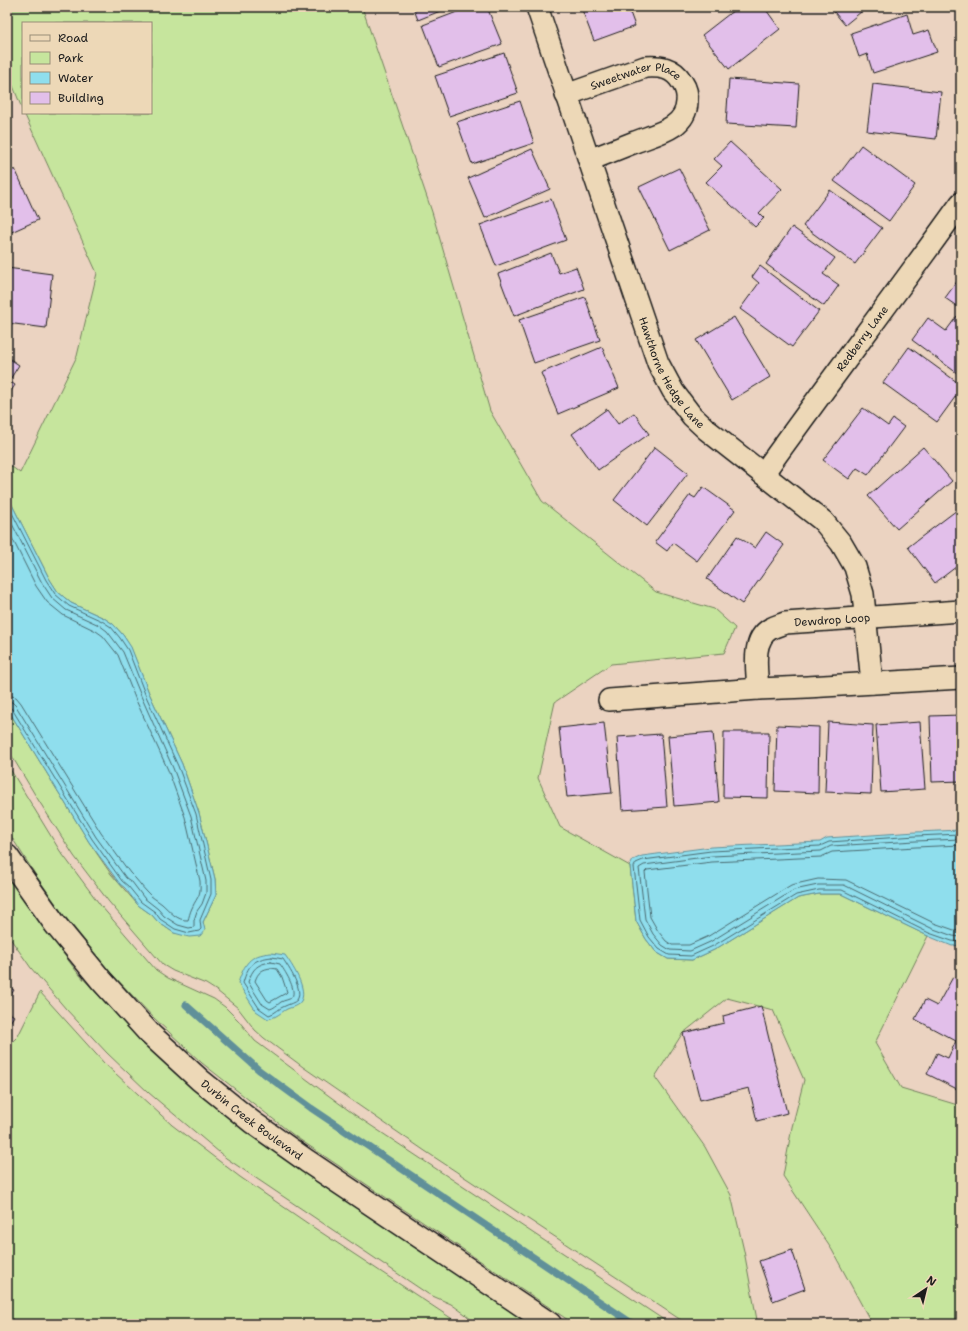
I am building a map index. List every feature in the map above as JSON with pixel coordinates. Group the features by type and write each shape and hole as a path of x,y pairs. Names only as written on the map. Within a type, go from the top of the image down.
{"street":[{"name":"Hawthorne Hedge Lane","path":"537,7 658,363 673,391 692,416 707,430 823,521 841,543 855,567 863,594 872,683"},
{"name":"Sweetwater Place","path":"566,95 644,67 657,66 674,73 685,86 688,96 687,107 683,117 675,125 663,132 590,160"},
{"name":"Redberry Lane","path":"762,474 825,386 908,277 961,203"},
{"name":"Dewdrop Loop","path":"758,689 756,656 759,641 769,629 785,623 961,612"},
{"path":"609,700 758,689 961,678"},
{"name":"Durbin Creek Boulevard","path":"7,856 55,924 101,980 150,1034 200,1080 252,1122 307,1161 550,1324"}],"green space":[{"path":"7,7 362,7 432,212 490,411 542,501 656,592 714,609 735,628 724,653 611,664 555,702 538,778 560,827 630,866 636,921 646,939 656,952 668,959 692,960 714,950 798,898 819,894 841,894 928,936 875,1043 901,1088 961,1106 961,1324 872,1324 832,1250 783,1176 792,1127 804,1080 773,1010 727,998 682,1034 655,1077 705,1147 731,1195 744,1251 757,1320 769,1324 687,1324 425,1151 303,1067 264,1038 255,1030 238,1008 217,991 206,984 173,971 163,965 109,902 74,856 7,748 7,708 89,842 111,874 138,905 152,915 158,922 174,933 205,930 203,922 216,895 215,879 199,813 182,764 149,693 131,648 123,635 113,624 104,618 71,603 58,592 49,578 7,495 7,463 20,473 77,356 97,273 24,114 152,114 152,22 22,22 22,108 7,71"},
{"path":"7,764 60,851 101,906 156,970 168,978 214,999 225,1007 238,1020 255,1041 355,1115 670,1324 574,1324 296,1137 202,1063 154,1018 110,972 63,914 37,877 7,830"},
{"path":"7,875 77,972 136,1036 205,1099 284,1158 530,1324 476,1324 451,1304 428,1294 226,1158 149,1093 107,1053 66,1009 31,968 7,934"},
{"path":"40,992 104,1063 172,1125 240,1177 460,1324 7,1324 7,1047 18,1036"}],"water":[{"path":"7,495 49,578 58,592 71,603 104,618 113,624 131,647 149,693 182,764 199,813 215,879 216,895 203,922 205,930 200,936 189,937 174,933 138,905 120,884 89,842 7,708"},
{"path":"961,830 961,945 952,946 928,936 841,894 819,894 798,898 714,950 692,960 668,959 656,952 646,939 636,921 630,866 633,860 642,856 711,847 820,842 827,838"},
{"path":"271,953 285,955 298,977 303,996 300,1003 297,1005 268,1019 256,1011 238,983 243,970 249,961 258,956"}],"building":[{"path":"413,7 450,7 418,20"},
{"path":"470,7 487,7 502,44 439,67 423,25"},
{"path":"581,7 628,7 635,26 594,41"},
{"path":"738,7 764,7 780,29 729,69 702,35"},
{"path":"830,7 867,7 845,25"},
{"path":"907,14 913,35 929,30 937,52 873,73 867,54 859,57 851,33"},
{"path":"504,53 518,93 449,116 435,76"},
{"path":"729,79 799,84 796,128 726,124"},
{"path":"873,84 941,92 936,139 867,131"},
{"path":"520,101 534,143 472,164 457,122"},
{"path":"730,142 782,189 759,213 764,218 755,227 706,182 722,166 714,159"},
{"path":"861,145 915,185 889,221 834,181"},
{"path":"532,149 550,189 485,218 468,178"},
{"path":"679,168 710,230 670,250 639,187"},
{"path":"15,169 38,220 7,234 7,173"},
{"path":"830,190 882,228 855,264 803,226"},
{"path":"551,199 566,240 496,266 480,225"},
{"path":"792,227 835,258 823,274 839,285 824,306 766,264"},
{"path":"551,253 559,273 576,267 584,289 514,316 498,274"},
{"path":"760,266 819,311 792,347 740,309 759,283 752,277"},
{"path":"7,268 52,274 46,328 7,323"},
{"path":"961,276 961,309 945,298"},
{"path":"585,297 600,340 534,363 519,320"},
{"path":"957,316 961,319 961,376 912,340 928,318 946,331"},
{"path":"734,317 770,377 732,400 696,340"},
{"path":"602,347 619,388 558,414 541,373"},
{"path":"909,347 961,385 961,389 937,422 883,383"},
{"path":"7,357 19,365 9,381 15,385 7,397"},
{"path":"863,408 888,426 893,419 904,427 868,475 857,468 849,479 823,460"},
{"path":"607,409 618,424 634,413 649,434 598,470 572,434"},
{"path":"655,447 688,473 647,526 614,500"},
{"path":"923,447 952,481 897,529 868,496"},
{"path":"703,487 735,510 697,561 673,543 667,551 655,542 690,495 695,498"},
{"path":"961,507 961,563 935,583 908,547"},
{"path":"766,532 784,545 742,604 707,579 737,536 755,548"},
{"path":"961,715 961,781 932,782 930,716"},
{"path":"828,722 873,725 871,794 825,792"},
{"path":"920,722 925,789 881,792 876,725"},
{"path":"604,723 612,793 567,797 559,728"},
{"path":"777,725 819,727 818,793 775,791"},
{"path":"713,732 719,802 674,806 668,736"},
{"path":"724,732 769,732 768,798 723,797"},
{"path":"661,734 667,807 622,810 617,737"},
{"path":"953,977 961,981 961,1091 927,1074 937,1053 948,1058 956,1041 915,1019 925,1000 937,1006"},
{"path":"7,986 14,990 7,1001"},
{"path":"761,1006 787,1113 757,1121 749,1088 700,1100 683,1033 724,1023 723,1016"},
{"path":"7,1011 14,1016 7,1027"},
{"path":"792,1250 805,1289 773,1301 759,1261"}],"waterway":[{"path":"186,1005 259,1070 311,1108 633,1324"}]}
